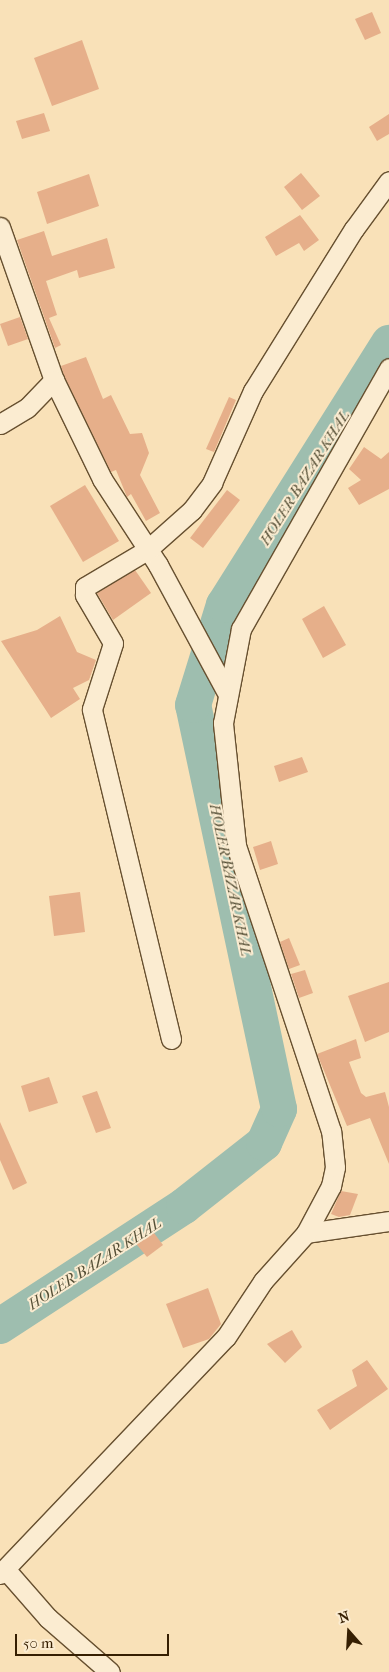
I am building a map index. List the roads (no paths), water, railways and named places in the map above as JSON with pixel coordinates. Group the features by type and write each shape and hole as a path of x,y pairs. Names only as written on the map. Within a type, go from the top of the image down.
{"street":[{"path":"171,1039 92,709 113,644 84,595 85,587 147,550 192,510 212,483 253,391 354,229 389,181"},
{"path":"0,227 54,380 102,479 177,599 223,685"},
{"path":"110,1672 48,1618 3,1572 226,1337 263,1281 306,1234 331,1186 334,1148 284,981 236,845 224,752 223,685 241,629 389,368"},
{"path":"0,424 27,408 54,380"},
{"path":"306,1234 389,1221"}],"waterway":[{"name":"HOLER BAZAR KHAL","path":"0,1326 184,1206 264,1143 279,1109 193,705 224,605 389,343"}]}
